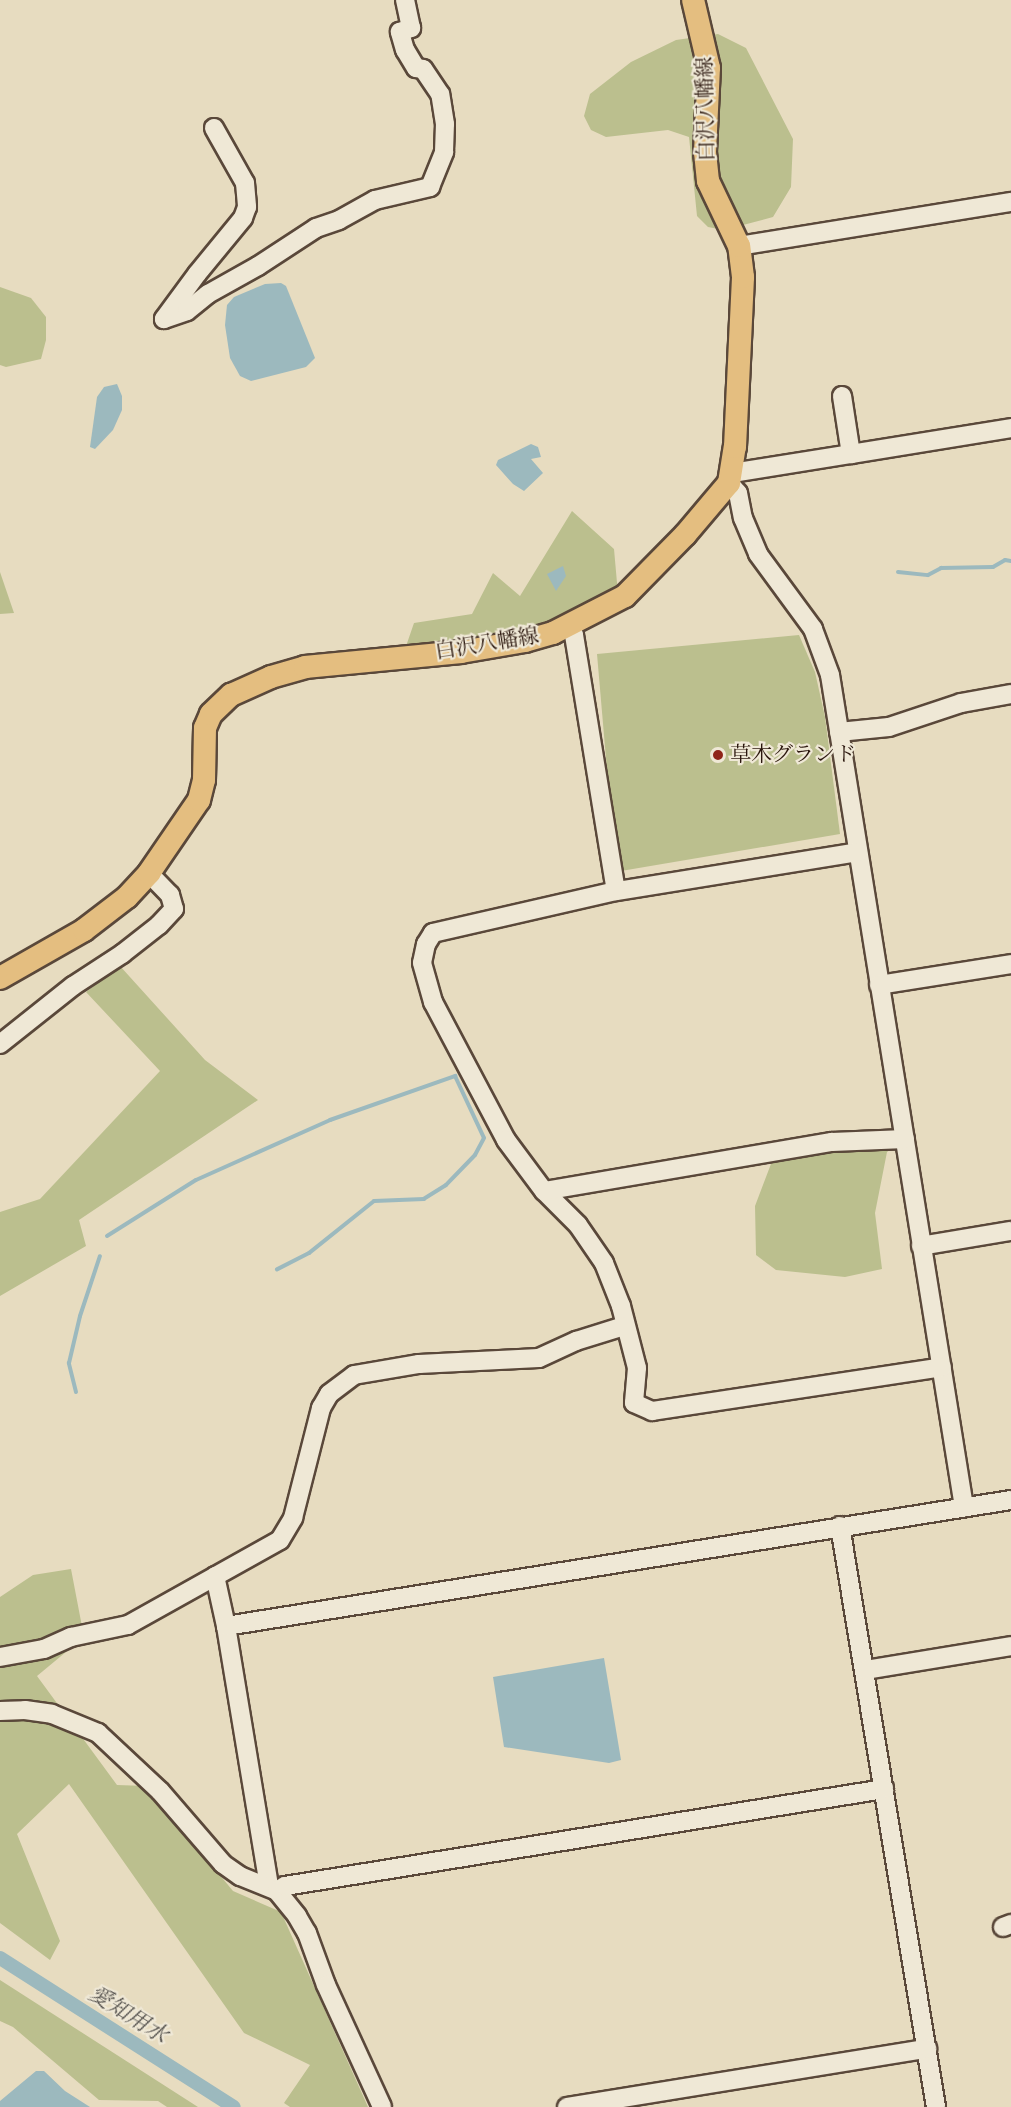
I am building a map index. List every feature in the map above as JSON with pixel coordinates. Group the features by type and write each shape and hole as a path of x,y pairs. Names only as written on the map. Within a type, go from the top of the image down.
{"main road":[{"name":"白沢八幡線","path":"0,978 84,930 127,897 149,873 199,800 204,780 205,728 211,714 231,695 271,677 304,668 374,658 460,652 525,641 570,625 625,596 685,535 730,478 735,447 743,288 739,246 708,181 705,152 708,68 693,0"}],"street":[{"path":"214,128 245,183 247,207 243,218 197,274 164,320 187,311 208,294 258,266 316,228 339,220 375,200 430,187 444,152 445,124 440,94 423,69 416,68 405,50 400,32 411,28 405,0"},
{"path":"739,246 1011,202"},
{"path":"842,396 851,454"},
{"path":"964,1507 830,675 817,637 797,605 758,554 743,518 738,493 730,478 851,454 1011,428"},
{"path":"570,625 574,635 616,891"},
{"path":"839,732 889,727 961,702 1011,694"},
{"path":"858,852 616,891 433,933 426,944 422,963 433,1002 506,1140 544,1191 578,1225 604,1263 621,1306 624,1326 637,1368 634,1403 652,1411 942,1367"},
{"path":"0,1044 64,992 122,954 159,925 174,909 170,895 149,873"},
{"path":"879,985 1011,964"},
{"path":"544,1191 832,1142 905,1139"},
{"path":"921,1246 1011,1231"},
{"path":"0,1657 44,1649 71,1637 128,1625 268,1549 287,1531 300,1496 321,1408 329,1394 354,1375 418,1364 539,1358 584,1338 624,1326"},
{"path":"226,1626 1011,1500"},
{"path":"840,1526 866,1670 936,2107"},
{"path":"215,1576 273,1889"},
{"path":"866,1670 1011,1646"},
{"path":"0,1711 25,1710 52,1714 98,1733 160,1791 223,1864 240,1876 273,1889 297,1916 307,1933 326,1985 382,2107"},
{"path":"273,1889 884,1789"},
{"path":"567,2107 927,2049"}],"green space":[{"path":"718,34 746,48 793,139 791,187 773,217 724,230 708,227 697,216 689,137 668,130 606,137 591,130 584,116 590,94 631,62 676,40"},
{"path":"0,287 31,298 46,317 46,340 41,359 6,367 0,365"},
{"path":"572,511 614,549 618,594 551,628 404,652 414,623 472,614 493,573 520,596"},
{"path":"0,572 14,613 0,614"},
{"name":"草木グランド","path":"799,635 815,672 825,717 840,834 621,871 609,793 597,654"},
{"path":"120,966 205,1060 258,1100 79,1220 86,1246 0,1296 0,1212 40,1199 160,1071 86,992"},
{"path":"830,1146 894,1147 887,1152 875,1213 882,1269 845,1277 776,1270 756,1255 755,1206 774,1156"},
{"path":"71,1569 84,1637 37,1676 117,1785 146,1786 233,1891 281,1912 368,2107 290,2107 284,2103 310,2065 244,2033 69,1784 17,1834 60,1941 50,1960 0,1923 0,1597 33,1575"},
{"path":"0,1980 198,2107 167,2107 158,2101 99,2100 13,2027 0,2021"}],"water":[{"path":"281,283 286,286 315,358 306,367 251,381 240,376 230,358 225,325 227,305 234,297 265,284"},
{"path":"117,384 122,396 122,410 113,430 95,449 90,447 97,397 104,387"},
{"path":"531,444 538,447 541,457 531,459 543,473 524,491 513,484 496,465 498,460"},
{"path":"563,566 566,576 556,591 547,574"},
{"path":"604,1658 621,1760 609,1763 504,1747 493,1677"},
{"path":"36,2071 44,2071 65,2091 90,2107 0,2107 0,2101"}],"waterway":[{"path":"898,572 928,575 941,568 993,567 1005,560 1011,561"},
{"path":"107,1236 196,1180 330,1120 455,1076 484,1138 475,1155 446,1185 424,1199 374,1201 309,1253 277,1269"},
{"path":"76,1392 69,1363 80,1316 100,1256"},
{"name":"愛知用水","path":"0,1958 234,2107"}],"place":[{"name":"草木グランド","path":"718,755"}]}
